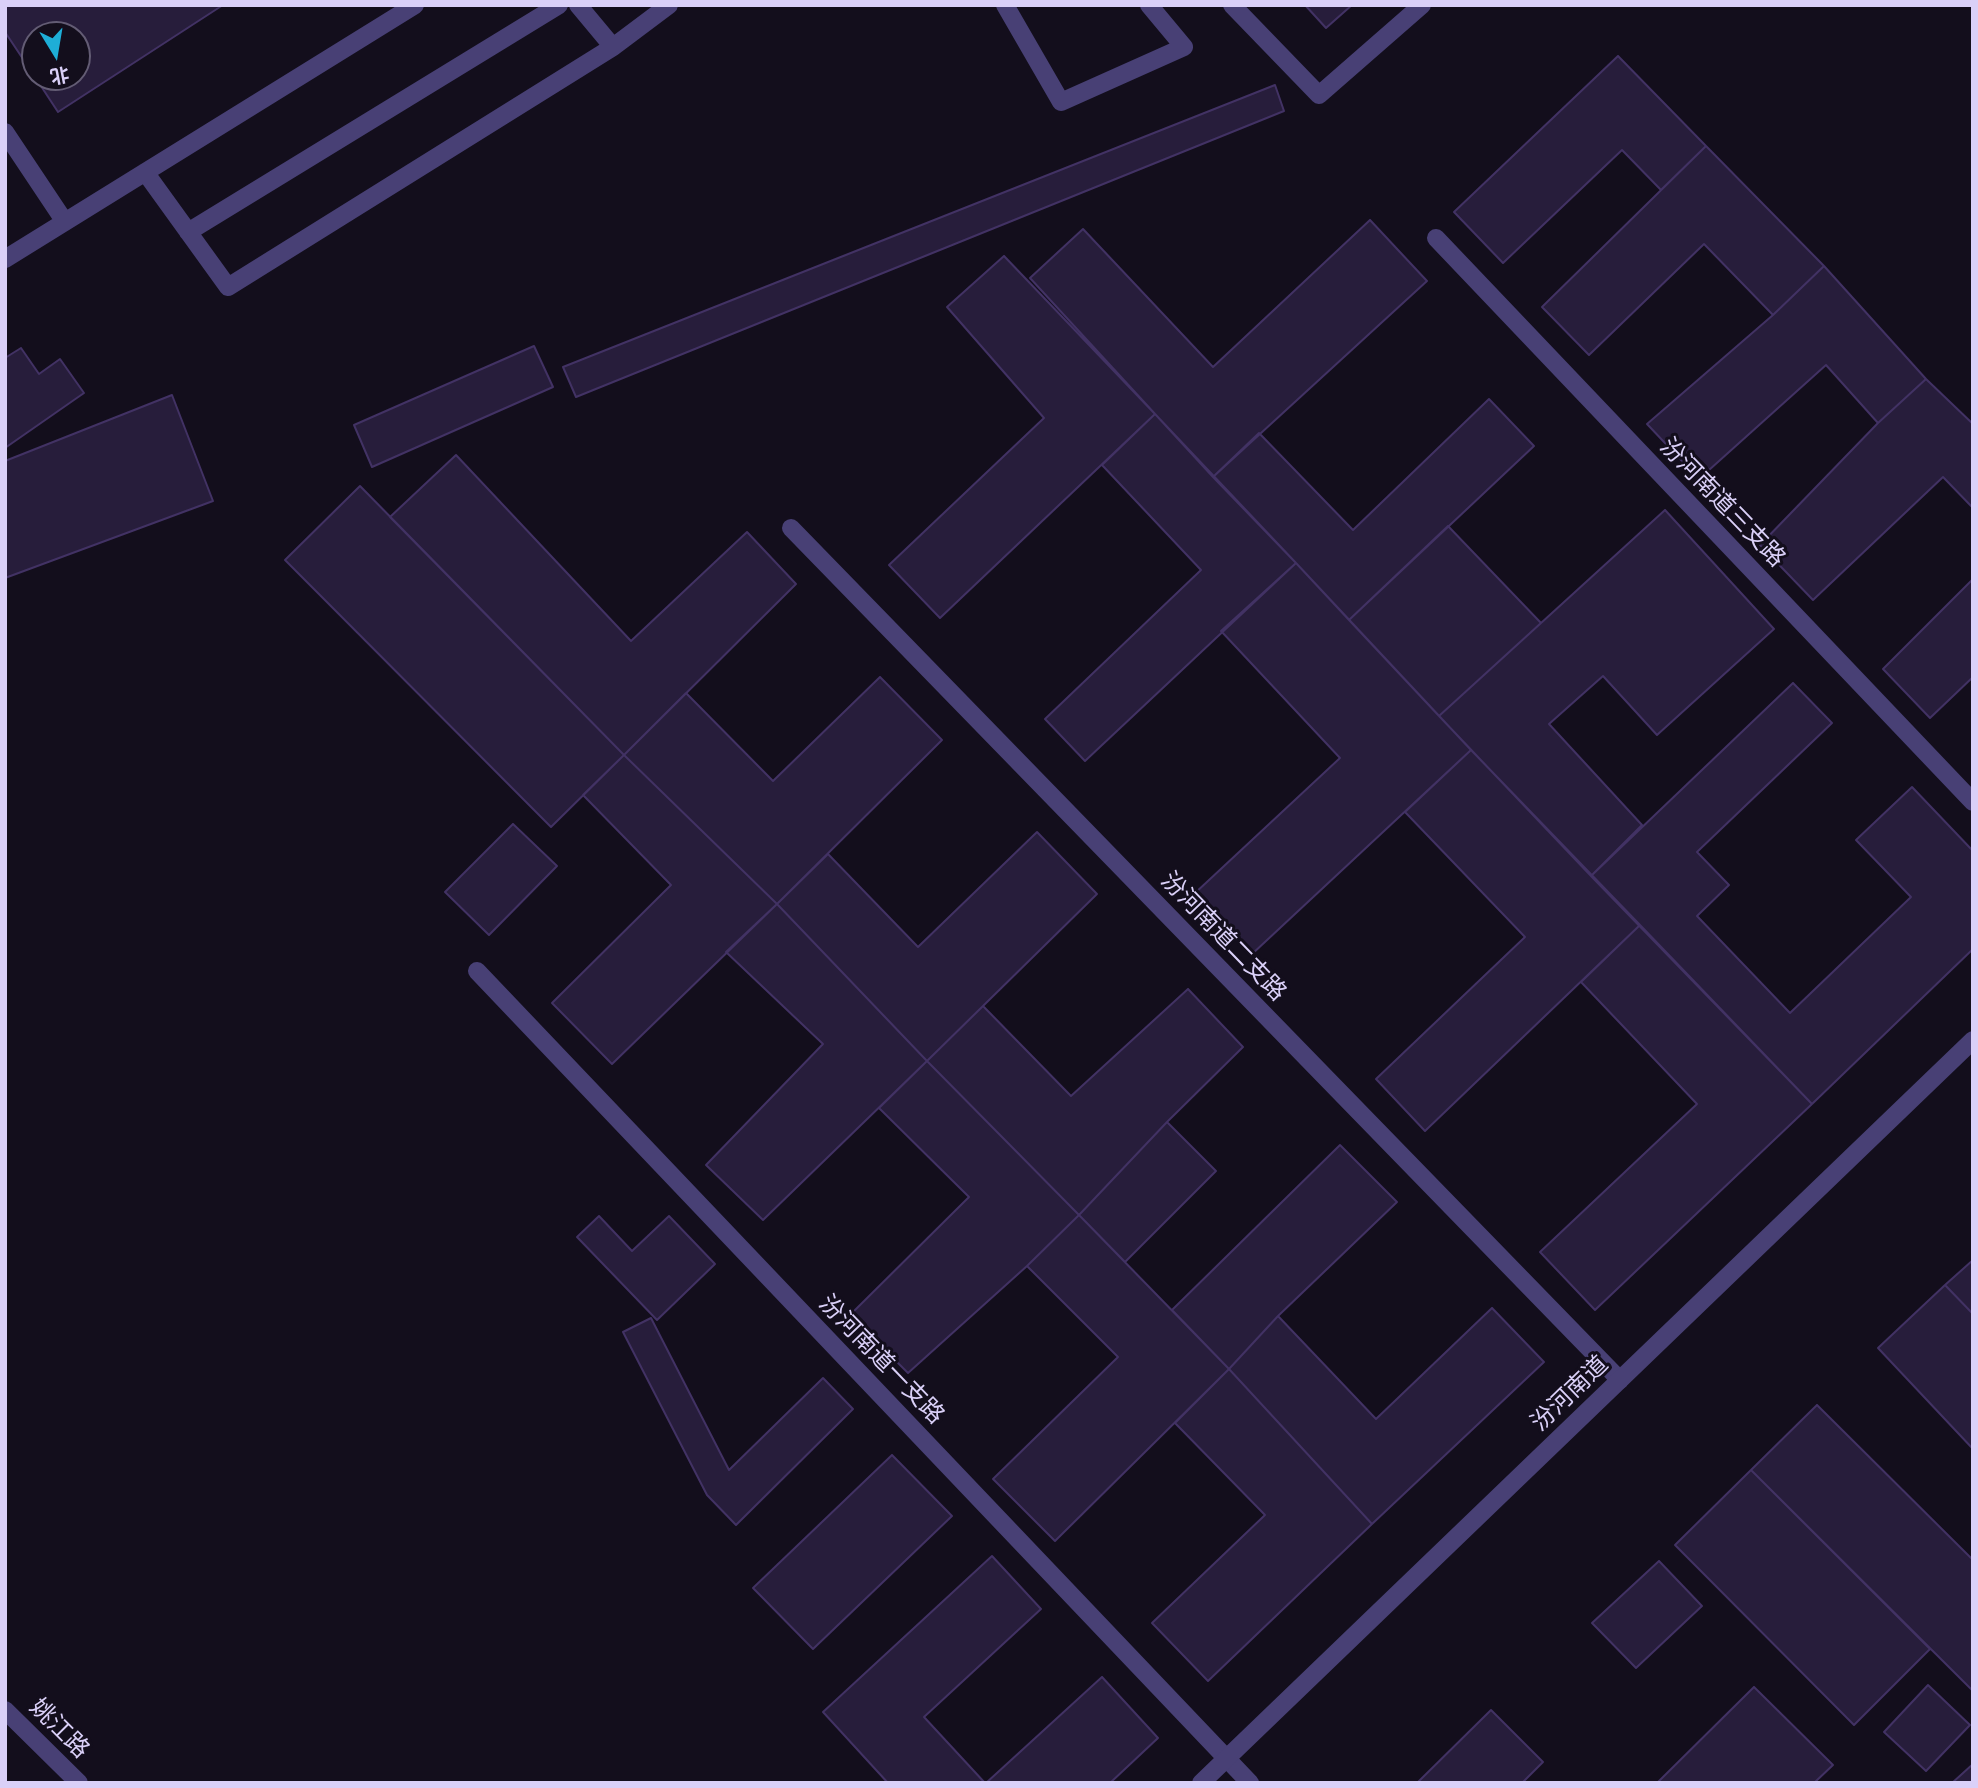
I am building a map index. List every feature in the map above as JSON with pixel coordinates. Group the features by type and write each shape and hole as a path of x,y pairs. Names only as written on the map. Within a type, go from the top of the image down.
{"street":[{"path":"5,259 415,5"},
{"path":"188,232 559,5"},
{"path":"578,5 613,47"},
{"path":"145,172 228,287 613,47 669,5"},
{"path":"1005,5 1061,102 1184,47 1149,5"},
{"path":"1232,5 1319,95 1422,5"},
{"path":"5,132 65,222"},
{"name":"汾河南道三支路","path":"1436,237 1973,802"},
{"name":"汾河南道二支路","path":"791,528 1620,1380"},
{"name":"汾河南道一支路","path":"477,971 1250,1783"},
{"name":"汾河南道","path":"1201,1783 1973,1040"},
{"name":"姚江路","path":"5,1710 79,1783"}],"building":[{"path":"5,5 223,5 91,91 91,21 21,21 21,56 5,32"},
{"path":"1305,5 1352,5 1326,28"},
{"path":"1618,56 1706,146 1661,190 1622,150 1503,263 1454,212"},
{"path":"1275,85 1284,111 576,397 563,367"},
{"path":"44,91 90,91 58,112"},
{"path":"1706,146 1824,266 1773,315 1704,244 1589,355 1542,307"},
{"path":"1370,220 1427,281 1213,477 1030,278 1083,229 1213,367"},
{"path":"1004,256 1155,414 940,618 889,565 1044,418 947,307"},
{"path":"1824,266 1926,379 1878,423 1826,365 1699,479 1647,424 1773,315"},
{"path":"534,346 553,387 372,467 354,425"},
{"path":"21,348 39,374 60,359 84,393 5,448 5,358"},
{"path":"1926,379 1973,424 1973,508 1943,477 1813,600 1760,545 1878,423"},
{"path":"172,395 213,501 5,578 5,461"},
{"path":"1489,399 1534,446 1349,620 1213,477 1259,433 1353,530"},
{"path":"1155,414 1296,563 1085,761 1045,719 1201,570 1102,465"},
{"path":"456,455 631,641 747,532 796,584 624,755 390,517"},
{"path":"360,486 624,755 551,827 285,560"},
{"path":"1665,510 1774,629 1657,735 1603,676 1549,724 1642,825 1591,876 1439,716"},
{"path":"1448,526 1541,623 1439,716 1349,620"},
{"path":"1296,563 1471,750 1251,955 1194,894 1340,758 1221,631"},
{"path":"1973,579 1973,677 1930,718 1883,669"},
{"path":"880,677 942,740 777,904 624,755 686,693 773,781"},
{"path":"1793,683 1832,723 1697,852 1729,885 1697,916 1790,1013 1911,897 1856,840 1912,787 1973,851 1973,949 1812,1104 1591,876"},
{"path":"1471,750 1640,925 1425,1131 1376,1079 1525,937 1405,812"},
{"path":"624,755 777,904 612,1064 552,1003 671,885 583,795"},
{"path":"513,824 557,866 489,935 445,892"},
{"path":"1037,832 1097,894 927,1061 777,904 828,854 918,947"},
{"path":"777,904 927,1061 763,1220 706,1165 823,1044 726,952"},
{"path":"1640,925 1812,1104 1595,1310 1540,1252 1697,1104 1581,982"},
{"path":"1188,989 1243,1047 1079,1215 927,1061 983,1006 1071,1096"},
{"path":"927,1061 1079,1215 1027,1266 908,1373 850,1315 969,1197 879,1108"},
{"path":"1167,1122 1216,1171 1125,1262 1079,1215"},
{"path":"1340,1145 1397,1202 1278,1316 1229,1369 1172,1310"},
{"path":"1079,1215 1229,1369 1055,1541 993,1479 1118,1357 1027,1266"},
{"path":"599,1216 632,1251 669,1216 715,1264 657,1320 577,1237"},
{"path":"1973,1260 1973,1314 1945,1285"},
{"path":"1945,1285 1973,1314 1973,1449 1878,1348"},
{"path":"1492,1308 1544,1362 1372,1524 1229,1369 1278,1316 1376,1419"},
{"path":"651,1318 729,1470 823,1378 853,1409 736,1525 707,1495 623,1332"},
{"path":"1229,1369 1372,1524 1208,1681 1152,1623 1265,1515 1175,1423"},
{"path":"1817,1405 1973,1560 1973,1691 1751,1470"},
{"path":"892,1455 952,1516 813,1649 753,1588"},
{"path":"1751,1470 1930,1649 1854,1725 1675,1545"},
{"path":"992,1556 1041,1609 924,1717 985,1783 888,1783 823,1712"},
{"path":"1659,1561 1702,1606 1636,1668 1592,1623"},
{"path":"1102,1677 1158,1738 1110,1783 986,1783"},
{"path":"1928,1685 1970,1725 1926,1771 1884,1732"},
{"path":"1754,1687 1833,1765 1814,1783 1657,1783"},
{"path":"1491,1710 1543,1762 1522,1783 1417,1783"},
{"path":"1973,1764 1973,1783 1952,1783"}]}
